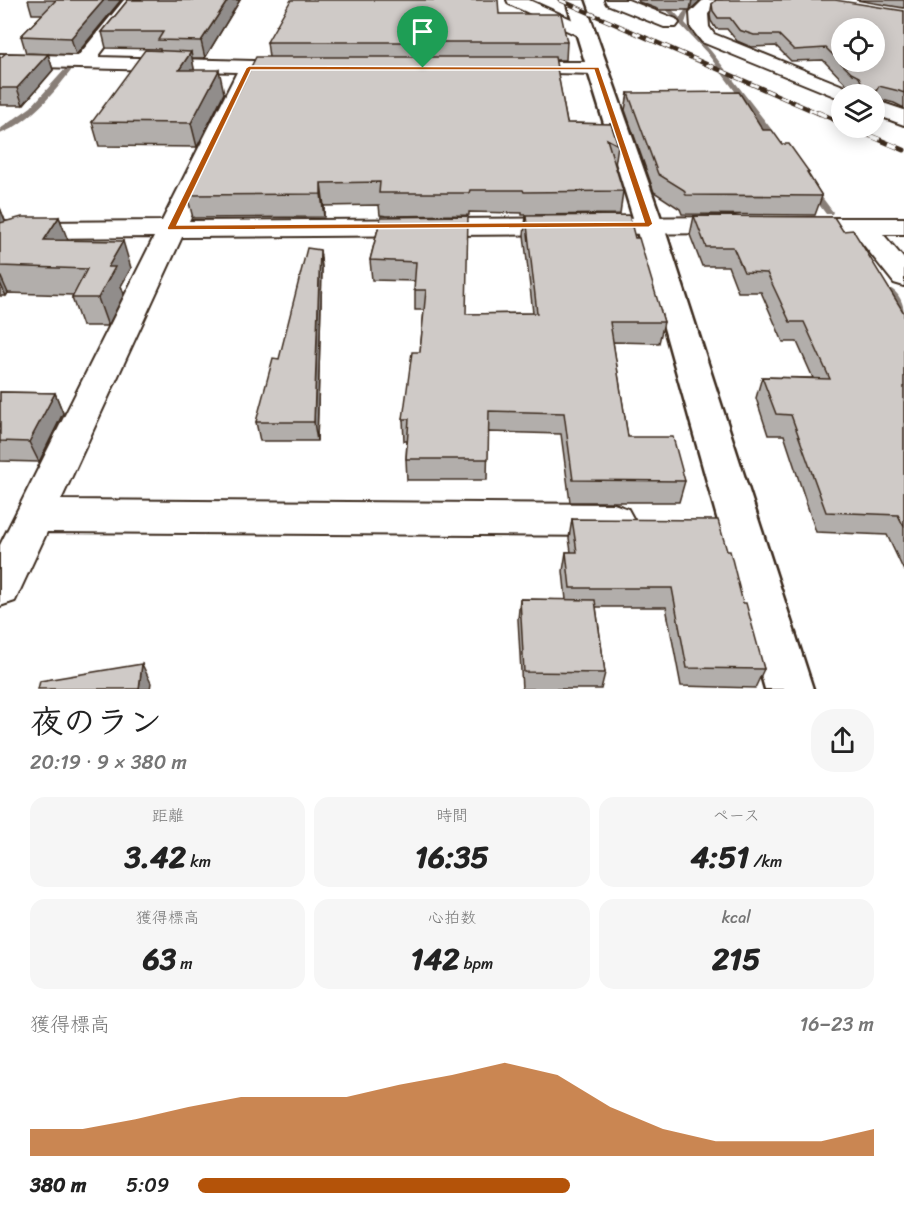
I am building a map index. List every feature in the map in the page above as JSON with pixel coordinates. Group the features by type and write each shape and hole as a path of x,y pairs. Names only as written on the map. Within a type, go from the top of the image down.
{"street":[{"path":"74,63 133,0"},
{"path":"515,0 585,32"},
{"path":"575,0 649,224 720,521 789,689"},
{"path":"613,0 670,23"},
{"path":"713,0 699,13 700,28 708,38 810,80 833,84"},
{"path":"0,60 309,68"},
{"path":"0,588 249,68"},
{"path":"501,68 597,68"},
{"path":"885,110 904,118"},
{"path":"0,243 5,239 41,230 649,224 904,226"},
{"path":"862,226 904,277"},
{"path":"36,516 643,520"}],"building":[{"path":"56,0 104,0 71,38 21,36"},
{"path":"128,0 228,0 201,41 158,40 163,32 102,32"},
{"path":"291,0 498,0 499,14 561,14 567,42 267,42"},
{"path":"716,0 835,0 904,11 904,93 885,88 885,84 862,84 859,77 850,72 885,72 885,18 831,18 831,53 826,48 794,50 779,35 754,35 739,30 730,18 718,18 713,11 712,4"},
{"path":"145,50 191,52 179,70 219,70 191,123 92,122"},
{"path":"6,53 48,54 17,88 0,88 0,58"},
{"path":"256,57 555,57 567,123 611,124 618,145 607,139 623,191 470,190 469,193 379,193 380,182 321,183 321,194 187,195"},
{"path":"739,92 763,130 772,130 782,144 789,144 809,172 807,172 822,196 686,195 684,190 658,174 628,93"},
{"path":"629,215 635,238 639,238 664,322 610,322 628,437 673,437 685,481 573,480 564,413 489,411 488,459 406,459 409,419 403,419 412,352 420,352 426,290 414,290 416,262 370,260 381,217 468,216 466,314 537,313 526,216"},
{"path":"694,216 834,217 843,231 853,230 904,313 904,527 898,515 826,512 791,415 776,414 762,377 830,379 804,322 790,322 767,273 744,272 733,247 706,247"},
{"path":"22,217 59,217 44,240 123,241 108,267 115,267 98,298 72,298 87,269 0,266 0,223"},
{"path":"307,248 320,250 314,422 256,422 273,358 279,359"},
{"path":"0,392 55,393 29,442 0,441"},
{"path":"572,519 718,520 727,551 730,551 743,603 746,603 764,669 687,668 672,588 570,588 566,552 577,552"},
{"path":"520,599 595,600 605,673 524,672"},
{"path":"142,664 139,689 38,689 40,681"}],"waterway":[{"path":"660,0 709,52 776,141"},
{"path":"682,22 685,13 703,0"},
{"path":"0,132 34,108 78,58"},
{"path":"812,190 829,212"},
{"path":"889,291 904,311"}],"railway":[{"path":"560,0 820,114"},
{"path":"817,112 831,118"},
{"path":"876,138 904,150"}],"route":[{"path":"249,68 423,68 597,68 649,224 171,228 249,68"}]}
